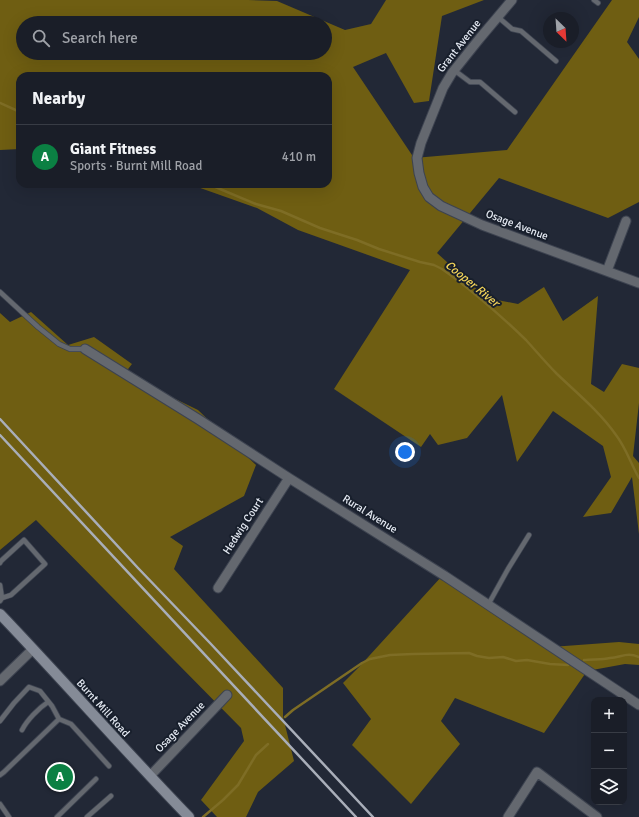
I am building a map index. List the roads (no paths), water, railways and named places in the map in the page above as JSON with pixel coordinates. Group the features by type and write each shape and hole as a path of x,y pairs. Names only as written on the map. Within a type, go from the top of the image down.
{"main road":[{"name":"Burnt Mill Road","path":"0,614 189,817"}],"street":[{"name":"Grant Avenue","path":"417,158 421,143 442,88 454,70 512,0"},
{"name":"Osage Avenue","path":"417,158 423,187 441,206 482,225 639,283"},
{"path":"607,271 626,222"},
{"name":"Rural Avenue","path":"84,349 198,419 445,576 639,705"},
{"name":"Hedwig Court","path":"218,588 289,478"},
{"path":"0,681 34,649"},
{"name":"Osage Avenue","path":"150,776 228,695"},
{"path":"508,817 537,772 597,817"}],"lane":[{"path":"498,17 512,28 521,31 556,61"},
{"path":"454,70 470,82 480,82 515,112"},
{"path":"0,292 38,328 59,344 70,349 84,349"},
{"path":"488,605 529,535"},
{"path":"0,563 24,540 45,564 12,595 1,599 0,585"},
{"path":"0,721 14,703 29,688 40,691 59,719 71,724 109,766"},
{"path":"22,730 25,724 40,707 48,702"},
{"path":"0,775 59,719"},
{"path":"57,817 96,779"},
{"path":"87,817 111,796"},
{"path":"0,804 9,817"}],"waterway":[{"name":"Cooper River","path":"0,103 16,110"},
{"name":"Cooper River","path":"218,188 256,204 281,211 320,228 379,249 434,265 442,269 475,294 506,321 526,340 557,374 596,411 620,440 639,478"},
{"path":"285,717 362,663 370,659 390,655 469,653 489,658 503,657 516,661 527,660 568,665"},
{"path":"584,660 604,659 628,655 639,657"},
{"path":"203,817 238,785 256,755 268,744"}],"railway":[{"path":"0,419 373,817"},
{"path":"0,435 356,817"}],"place":[{"name":"Giant Fitness","path":"60,777"}]}
